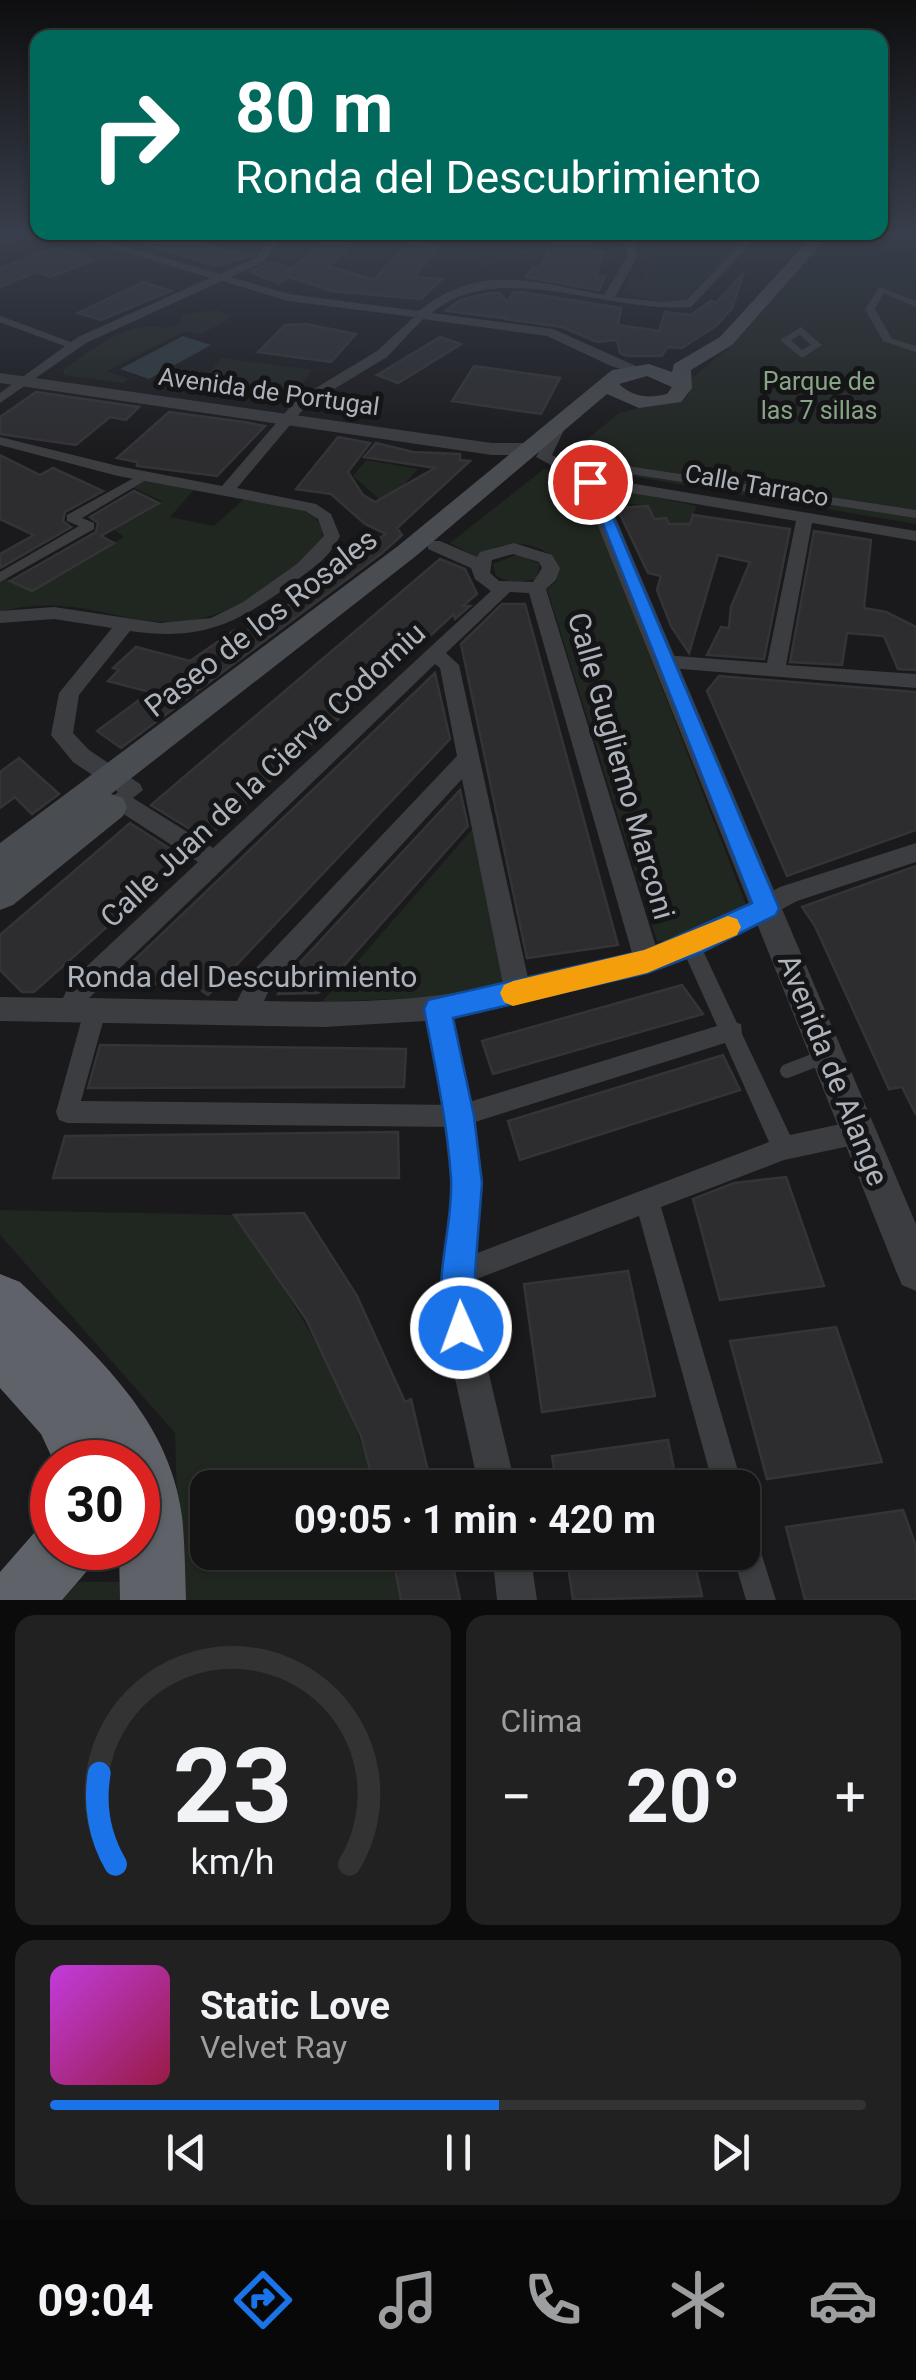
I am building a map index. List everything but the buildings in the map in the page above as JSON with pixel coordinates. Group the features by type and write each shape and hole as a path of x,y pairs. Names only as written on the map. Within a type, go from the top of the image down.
{"highway":[{"path":"0,1302 101,1400 124,1440"},
{"path":"0,1349 59,1406 79,1440"},
{"path":"18,1600 45,1570"},
{"path":"152,1570 153,1600"}],"main road":[{"path":"634,401 618,395 611,382 688,356 727,330 745,309"},
{"path":"644,370 680,383 681,368 726,341 755,309"},
{"name":"Paseo de los Rosales","path":"0,862 121,789 434,545 548,445 611,382"},
{"name":"Paseo de los Rosales","path":"0,895 121,789 548,445 602,410 634,401 674,398 680,394 680,383"}],"street":[{"path":"0,399 73,346 153,309"},
{"path":"360,309 555,340 592,358 611,382"},
{"path":"226,491 306,399 382,354 428,309"},
{"path":"870,309 888,341 916,349"},
{"path":"420,318 559,335 618,366 644,370"},
{"name":"Avenida de Portugal","path":"0,378 492,449 548,445"},
{"path":"0,442 145,477 310,507 329,524 330,543 322,554 242,611 216,623 166,630 124,626 60,612 0,617"},
{"name":"Calle Tarraco","path":"548,445 590,482 916,536"},
{"path":"621,469 916,514"},
{"path":"0,578 89,526 72,518 145,477"},
{"name":"Avenida de Alange","path":"590,482 916,1271"},
{"path":"775,670 805,520"},
{"path":"434,545 480,565 481,574 504,588 537,588"},
{"name":"Calle Gugliemo Marconi","path":"480,565 498,550 531,550 546,559 551,568 537,588 647,961"},
{"name":"Calle Juan de la Cierva Codorniu","path":"83,1011 80,988 504,588"},
{"path":"124,626 68,693 62,734 81,756 215,861"},
{"path":"434,654 449,665 518,992"},
{"path":"664,662 916,681"},
{"path":"244,1014 261,980 467,760"},
{"name":"Ronda del Descubrimiento","path":"0,1009 244,1014 437,1009 647,961 691,946 789,894 916,852"},
{"path":"691,946 784,1148"},
{"path":"437,1009 459,1116 466,1183 459,1273 461,1328 494,1470"},
{"path":"83,1011 67,1112 459,1116 733,1031"},
{"path":"459,1273 648,1204 784,1148 859,1132"},
{"path":"648,1204 724,1470"},
{"path":"513,1570 517,1600"},
{"path":"752,1570 761,1600"}],"lane":[{"path":"0,319 73,346"},
{"path":"787,1071 827,1056"}],"green space":[{"name":"Parque de las 7 sillas","path":"764,309 916,309 916,524 618,474 580,445 619,413 688,396 689,381 734,343"},
{"path":"218,310 231,317 200,335 185,331 107,371 129,379 123,383 64,375 63,370 122,332 172,326 182,321 180,315"},
{"path":"222,358 313,370 289,400 194,387"},
{"path":"366,460 418,469 386,505 353,476"},
{"path":"544,469 560,471 586,492 747,907 665,941 657,941 547,589 557,581 557,562 529,545 508,544 478,558 450,543"},
{"path":"144,480 194,490 170,517 214,526 244,499 282,504 316,519 323,541 269,585 229,609 194,620 163,622 72,607 38,606 0,612 0,575 32,591 124,537 114,530 162,501 132,487"},
{"path":"617,489 697,506 681,546 666,518 654,519 648,506 627,503"},
{"path":"518,554 540,564 536,579 513,583 496,576 493,564"},
{"path":"475,826 507,984 440,997 322,1002"},
{"path":"0,1210 234,1215 317,1345 349,1412 370,1470 190,1470 190,1570 395,1570 401,1600 180,1600 175,1433 0,1235"},
{"path":"69,1582 136,1582 135,1600 50,1600"}],"shaded area":[{"path":"183,336 211,345 149,379 120,369"}],"slow traffic":[{"path":"513,993 647,961 691,946 728,927"}],"route":[{"path":"461,1328 459,1273 466,1183 459,1116 437,1009 647,961 691,946 767,908 590,482"}]}
